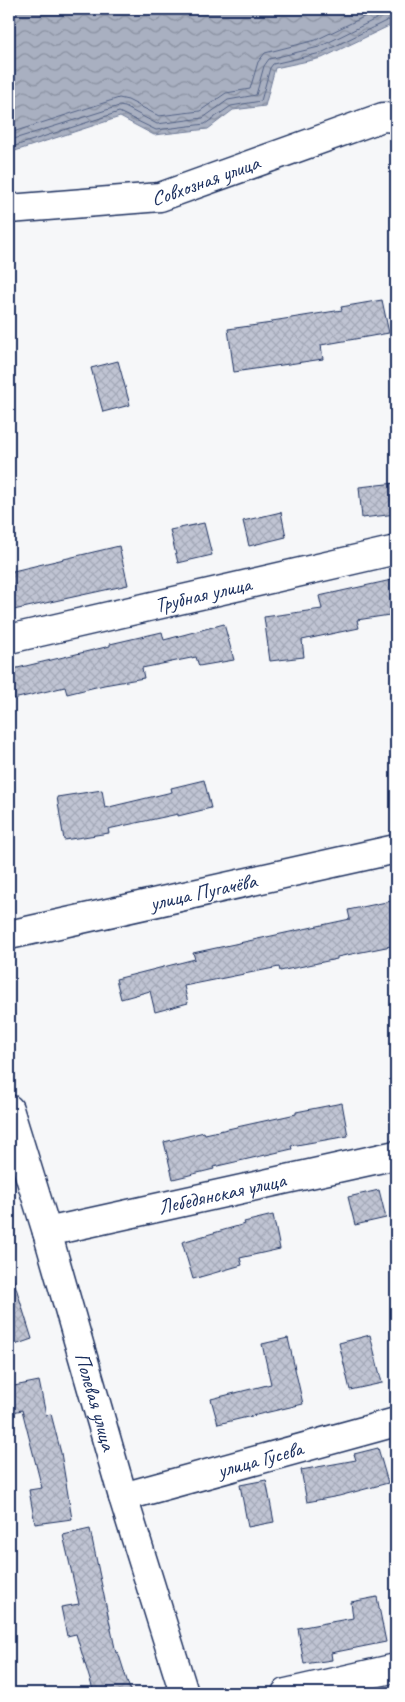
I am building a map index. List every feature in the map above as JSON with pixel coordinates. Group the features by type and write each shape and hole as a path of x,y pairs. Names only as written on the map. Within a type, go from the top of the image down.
{"street":[{"name":"Совхозная улица","path":"9,209 160,197 383,117 396,118"},
{"name":"Трубная улица","path":"9,639 396,550"},
{"name":"улица Пугачёва","path":"9,935 396,849"},
{"name":"Полевая улица","path":"9,1109 184,1693"},
{"name":"Лебедянская улица","path":"47,1232 396,1155"},
{"name":"улица Гусева","path":"124,1497 396,1422"},
{"path":"286,1693 396,1668"}],"water":[{"path":"9,9 396,9 396,27 391,25 322,58 275,68 265,106 233,110 208,129 154,135 120,117 15,151 9,150"}],"building":[{"path":"382,300 389,333 321,345 323,359 234,372 228,329 342,310 341,307"},
{"path":"118,361 130,405 103,412 91,368"},
{"path":"396,483 396,514 362,518 359,487"},
{"path":"281,512 286,537 249,546 243,521"},
{"path":"204,523 212,555 178,563 170,530"},
{"path":"119,546 128,585 9,611 9,572"},
{"path":"396,579 396,614 357,620 359,628 302,640 304,657 270,661 264,617 322,609 319,596"},
{"path":"224,624 234,660 199,666 196,657 142,668 144,678 67,694 65,687 9,700 9,670 162,632 164,640"},
{"path":"204,780 211,808 108,829 109,833 64,840 57,797 102,790 105,808 172,792 171,788"},
{"path":"396,900 396,945 280,971 279,967 184,986 188,1003 155,1012 150,991 121,999 116,979 195,959 193,953 350,919 348,910"},
{"path":"342,1103 348,1136 291,1146 292,1149 213,1167 214,1169 173,1179 164,1142"},
{"path":"379,1190 386,1218 355,1225 348,1197"},
{"path":"273,1215 280,1249 240,1258 242,1265 193,1279 182,1242 245,1224 244,1222"},
{"path":"13,1278 32,1339 9,1347 9,1279"},
{"path":"370,1335 382,1383 350,1390 339,1343"},
{"path":"288,1338 303,1404 218,1424 211,1399 271,1384 262,1344"},
{"path":"39,1381 46,1415 51,1414 61,1453 72,1519 35,1524 29,1490 42,1488 22,1410 9,1413 9,1387"},
{"path":"378,1448 388,1483 307,1502 301,1470 356,1460 354,1454"},
{"path":"266,1480 274,1522 248,1527 240,1485"},
{"path":"90,1529 116,1653 118,1652 131,1693 94,1693 76,1634 67,1636 61,1607 79,1604 63,1535"},
{"path":"377,1597 386,1642 331,1653 332,1660 304,1664 298,1628 353,1618 351,1602"}]}
